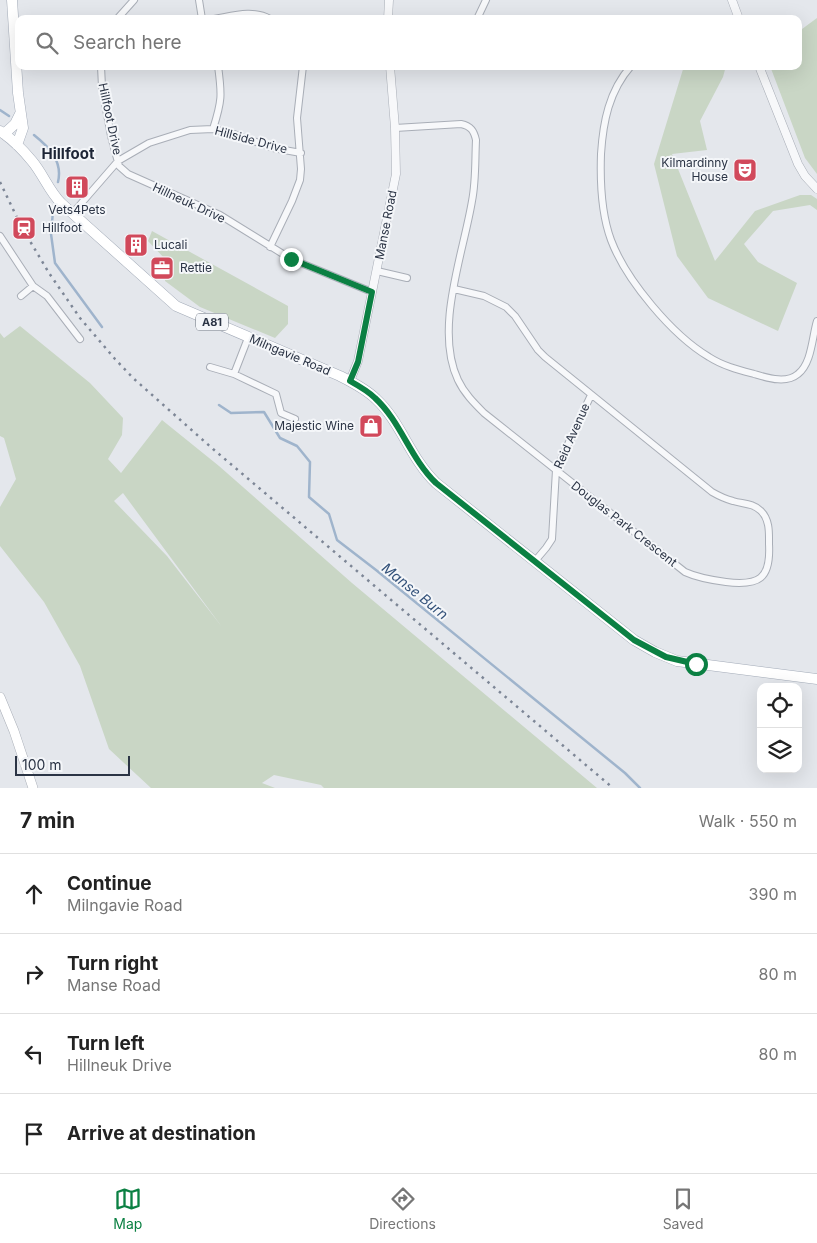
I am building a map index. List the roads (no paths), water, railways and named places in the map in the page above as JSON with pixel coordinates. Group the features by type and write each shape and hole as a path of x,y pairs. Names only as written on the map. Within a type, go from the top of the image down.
{"main road":[{"path":"12,0 15,63"},
{"path":"16,70 23,128 17,145"},
{"path":"2,133 15,124 20,114"},
{"name":"Milngavie Road","path":"2,133 32,161 55,197 72,214 176,306 350,381 376,398 387,411 417,462 436,483 634,640 666,657 696,664 817,679"},
{"path":"0,697 14,731 33,788"}],"street":[{"path":"121,15 134,0"},
{"path":"199,0 201,15"},
{"path":"388,15 389,0"},
{"path":"479,15 486,0"},
{"path":"732,0 738,15"},
{"path":"242,15 256,15"},
{"name":"Hillfoot Drive","path":"72,214 118,161 111,136 102,87 101,70"},
{"path":"213,129 221,105 222,93 219,70"},
{"path":"270,247 297,189 301,169 298,118 303,70"},
{"name":"Manse Road","path":"350,381 358,362 396,174 395,128 390,70"},
{"path":"628,70 615,91 608,108 602,144 602,187 604,214 611,240 639,289 660,314 700,352 723,364 771,378 786,379 797,375 802,370 807,360 817,322"},
{"path":"761,70 798,164 817,189"},
{"name":"Douglas Park Crescent","path":"395,128 461,124 471,128 476,140 472,200 454,289 448,335 451,360 459,382 473,402 484,413 677,567 704,579 748,584 760,578 769,566 770,558 769,528 766,518 761,511 752,505 734,502 712,492 538,350 515,316 506,307 484,296 454,289"},
{"name":"Hillside Drive","path":"118,161 138,149 167,136 190,130 213,129 234,134 273,148 300,153"},
{"name":"Hillneuk Drive","path":"118,161 119,166 136,179 220,215 270,247 298,262 372,292"},
{"path":"0,236 33,286 47,296 80,339"},
{"path":"376,271 407,278"},
{"path":"21,296 33,286"},
{"path":"234,374 248,338"},
{"path":"210,367 234,374 276,394 281,413 295,419"},
{"name":"Reid Avenue","path":"535,561 552,538 556,470 591,395"}],"waterway":[{"name":"Manse Burn","path":"0,110 9,116"},
{"name":"Manse Burn","path":"34,135 54,155 58,167 58,182"},
{"name":"Manse Burn","path":"53,211 51,234 55,263 102,327"},
{"name":"Manse Burn","path":"219,405 231,413 264,412 280,438 297,446 310,462 309,497 329,514 337,540 625,773 640,788"}],"railway":[{"path":"0,182 21,226 49,273 80,318 133,378 213,449 613,788"}],"place":[{"name":"Kilmardinny House","path":"745,170"},
{"name":"Vets4Pets","path":"77,187"},
{"name":"Hillfoot","path":"24,228"},
{"name":"Lucali","path":"136,245"},
{"name":"Rettie","path":"162,268"},
{"name":"Majestic Wine","path":"371,426"}],"district":[{"name":"Hillfoot","path":"68,154"}]}
